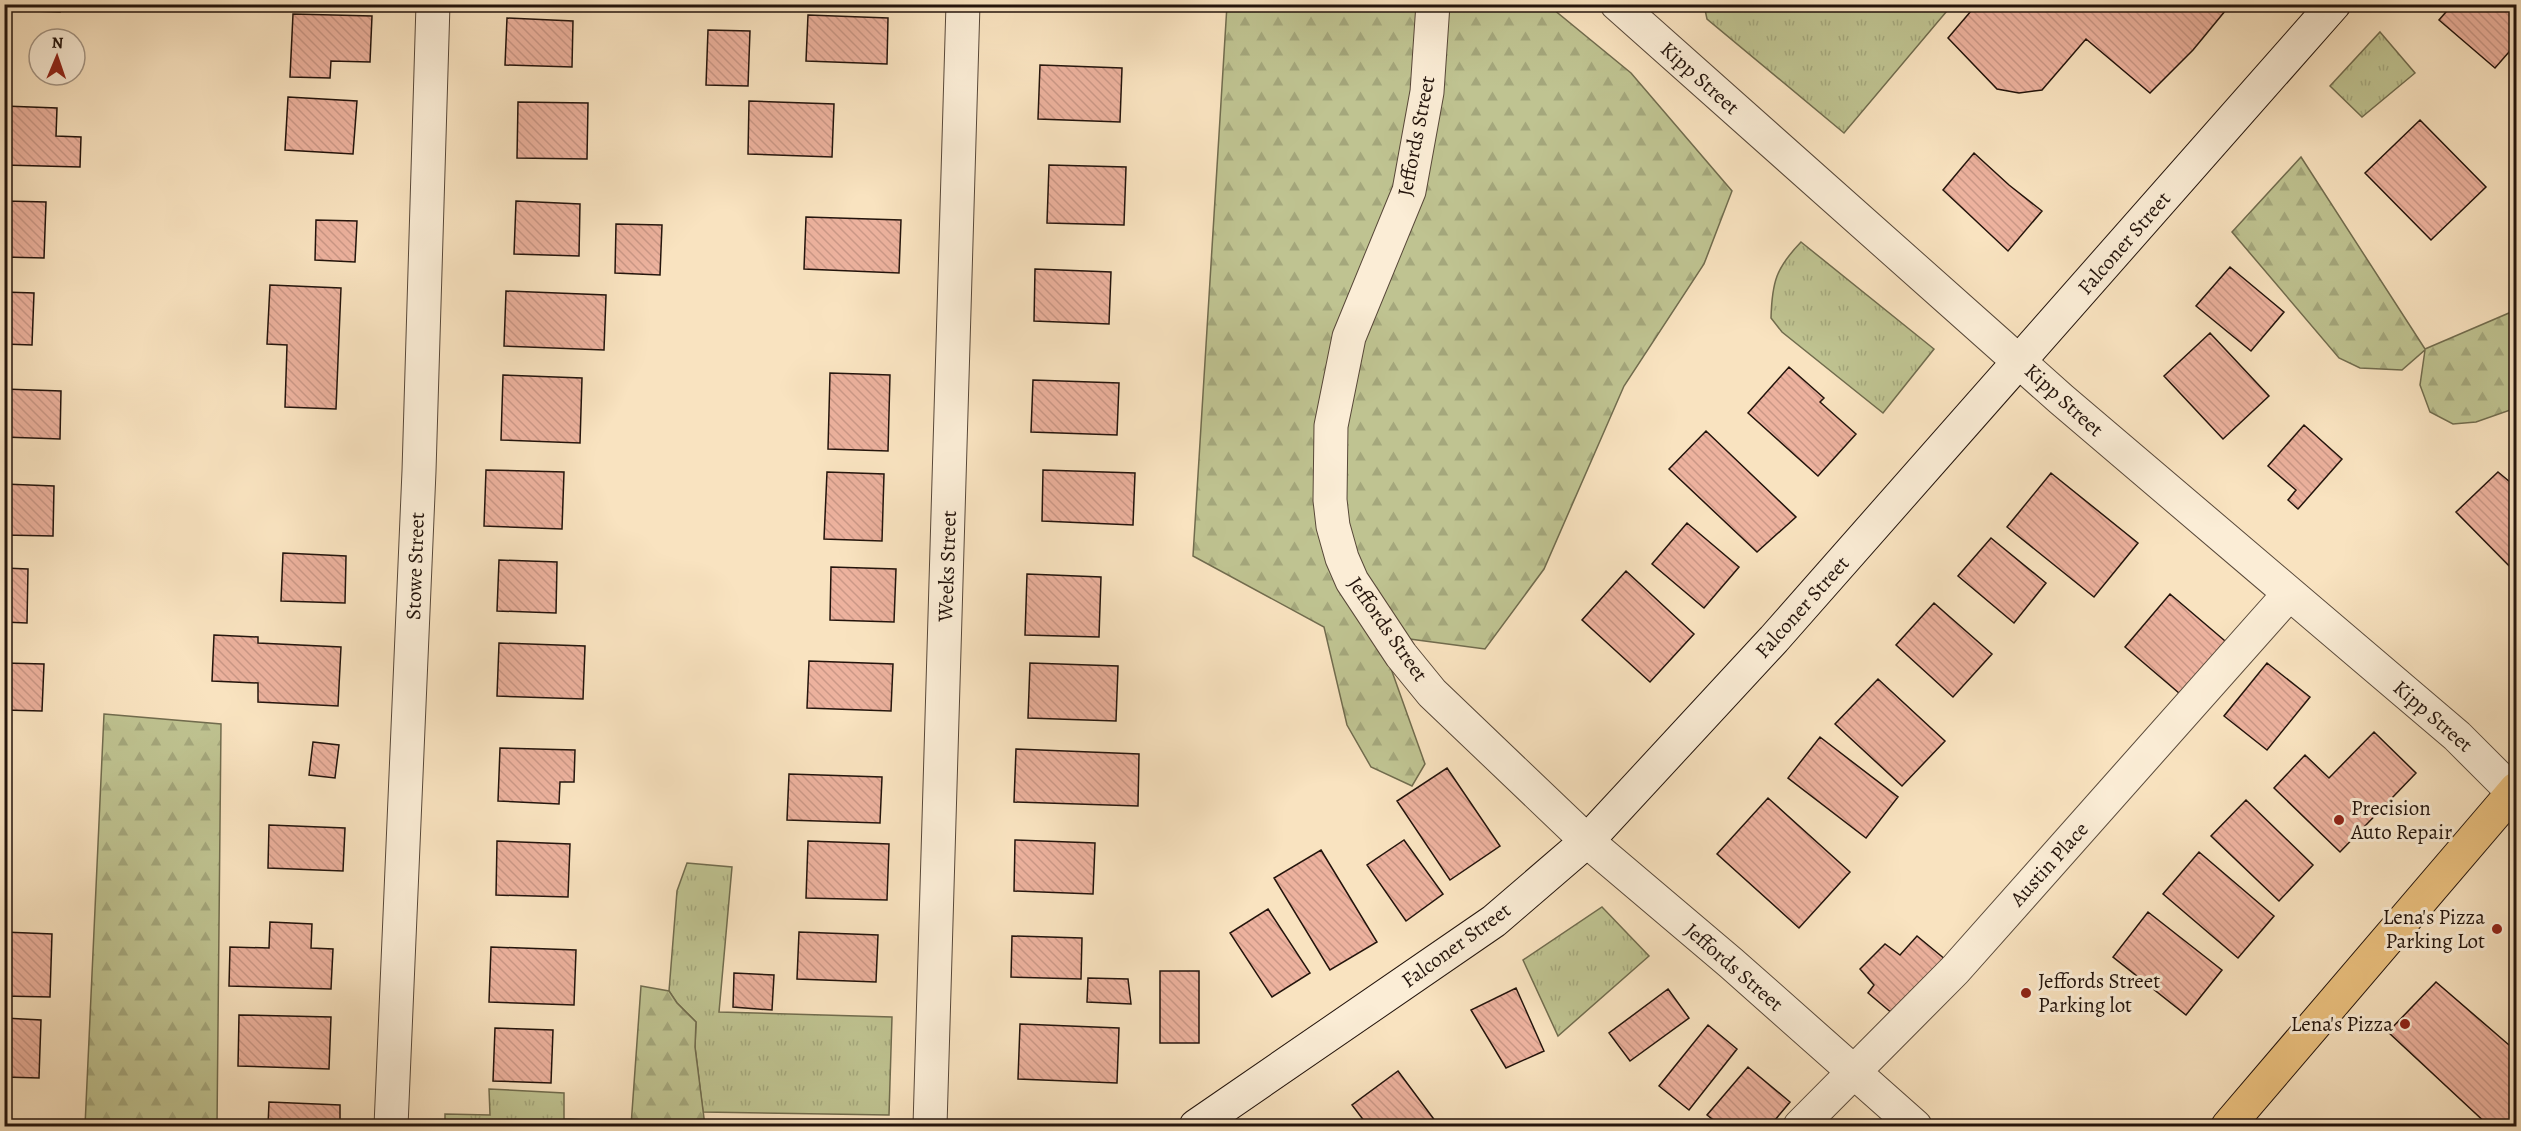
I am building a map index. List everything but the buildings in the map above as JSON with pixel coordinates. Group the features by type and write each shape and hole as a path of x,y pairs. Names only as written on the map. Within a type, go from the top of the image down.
{"main road":[{"path":"2228,1126 2515,791"}],"street":[{"name":"Stowe Street","path":"391,1126 418,471 433,4"},
{"name":"Weeks Street","path":"930,1126 963,4"},
{"name":"Jeffords Street","path":"1433,4 1427,92 1409,191 1349,338 1331,426 1330,500 1333,526 1342,558 1352,581 1401,655 1432,693 1587,841 1731,963 1915,1126"},
{"name":"Kipp Street","path":"1617,4 2021,361 2061,399 2457,736 2515,791"},
{"name":"Falconer Street","path":"1196,1126 1494,921 1587,841 1774,639 2334,4"},
{"name":"Austin Place","path":"1800,1126 1955,970 2289,594"}],"green space":[{"path":"1704,4 1952,5 1844,133 1707,19"},
{"path":"1227,5 1548,5 1631,73 1732,191 1704,264 1624,386 1544,569 1485,649 1379,635 1425,764 1412,786 1371,767 1347,725 1324,627 1193,556"},
{"path":"2380,32 2415,73 2362,117 2330,86"},
{"path":"2301,157 2425,349 2516,310 2516,408 2476,422 2453,424 2430,412 2420,385 2425,350 2402,370 2360,368 2339,358 2232,232"},
{"path":"1801,242 1934,349 1883,413 1782,332 1771,318 1777,276 1786,260"},
{"path":"104,714 221,724 217,1126 85,1126"},
{"path":"687,863 732,867 719,1012 892,1017 889,1115 703,1112 695,1047 696,1022 677,1003 669,991 677,891"},
{"path":"1602,907 1649,956 1558,1036 1523,960"},
{"path":"641,986 669,991 677,1003 696,1022 695,1047 705,1126 631,1126"},
{"path":"489,1089 564,1093 564,1119 609,1121 609,1126 445,1126 445,1114 490,1115"}],"place":[{"name":"Precision Auto Repair","path":"2339,820"},
{"name":"Lena's Pizza Parking Lot","path":"2497,929"},
{"name":"Jeffords Street Parking lot","path":"2026,993"},
{"name":"Lena's Pizza","path":"2405,1024"}]}
